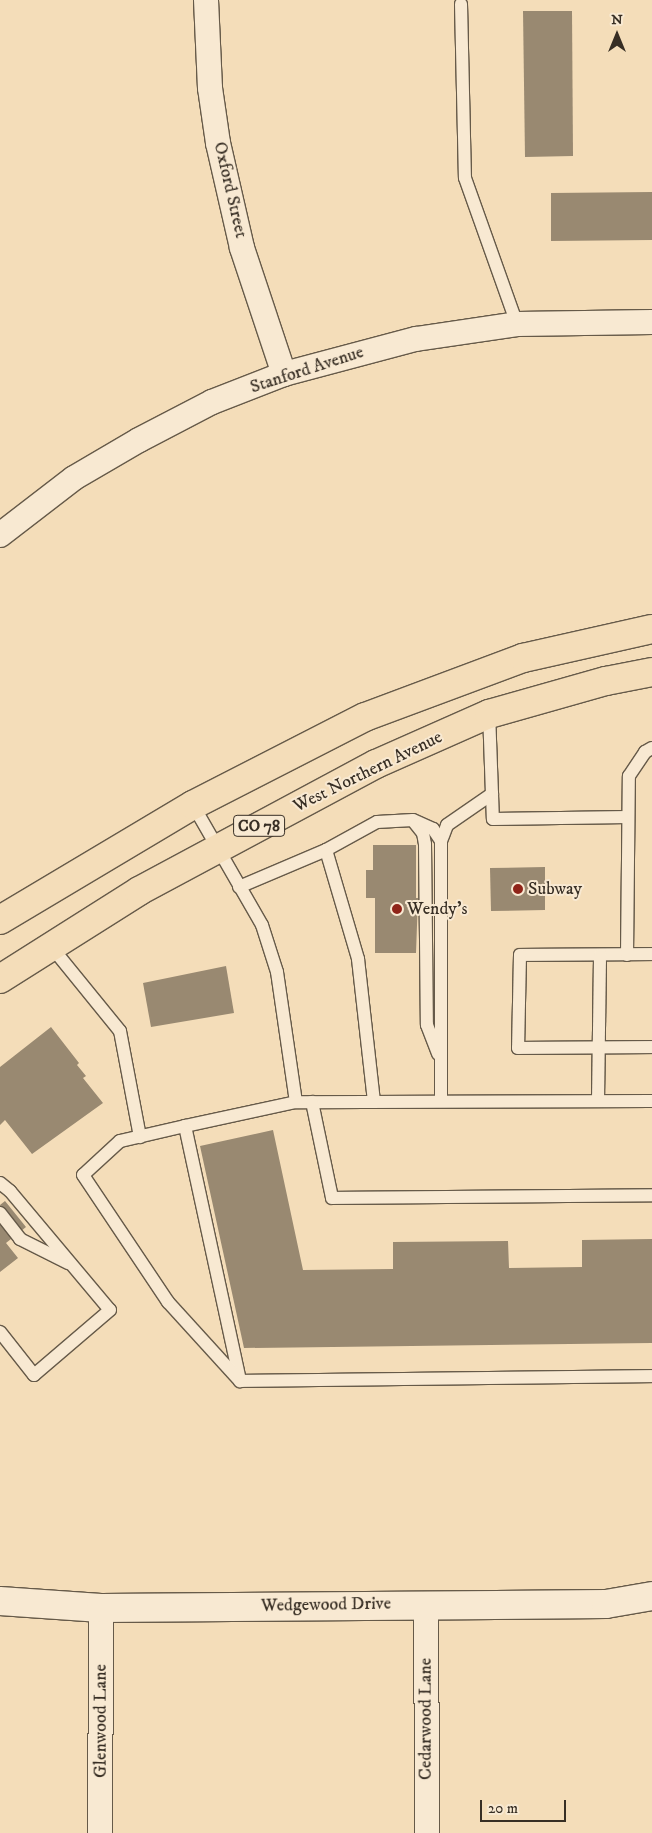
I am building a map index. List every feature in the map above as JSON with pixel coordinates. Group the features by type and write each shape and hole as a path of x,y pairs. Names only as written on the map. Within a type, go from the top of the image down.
{"main road":[{"name":"CO 78","path":"0,920 193,805 356,722 439,687 523,658 652,629"},
{"name":"West Northern Avenue","path":"0,979 50,945 216,848 376,764 489,714 606,680 652,672"}],"street":[{"name":"Oxford Street","path":"206,0 210,88 218,143 242,248 284,374"},
{"name":"Stanford Avenue","path":"0,535 74,478 139,440 212,402 284,374 416,339 517,324 652,322"},
{"name":"Wedgewood Drive","path":"0,1601 101,1608 606,1604 652,1596"},
{"name":"Cedarwood Lane","path":"426,1604 427,1833"},
{"name":"Glenwood Lane","path":"100,1833 101,1608"}],"lane":[{"path":"461,4 465,178 517,324"},
{"path":"489,714 492,819 628,817"},
{"path":"627,955 628,776 646,752 652,748"},
{"path":"441,1101 441,841 447,825 492,794"},
{"path":"193,805 262,925 277,972 296,1102"},
{"path":"240,887 326,850 377,822 413,820 433,828 441,841"},
{"path":"413,820 422,833 425,844 427,1025 441,1061"},
{"path":"326,850 358,959 374,1102"},
{"path":"50,945 120,1031 140,1136"},
{"path":"652,954 520,955 518,1048 652,1047"},
{"path":"598,1101 600,955"},
{"path":"652,1101 296,1102 120,1141 83,1175 168,1302 240,1381 652,1376"},
{"path":"312,1102 332,1198 652,1195"},
{"path":"185,1126 240,1381"},
{"path":"0,1183 110,1310 34,1375 0,1332"},
{"path":"0,1213 20,1239 72,1266"}],"building":[{"path":"523,11 572,11 573,156 525,157"},
{"path":"652,192 652,240 551,241 551,193"},
{"name":"Wendy's","path":"373,845 416,845 416,898 418,898 416,953 375,953 375,898 366,898 366,870 373,870"},
{"name":"Subway","path":"545,867 545,910 491,911 490,868"},
{"path":"226,966 234,1013 151,1027 143,983"},
{"path":"51,1027 79,1063 77,1065 86,1076 83,1078 103,1103 32,1154 5,1120 0,1125 0,1067"},
{"path":"273,1130 303,1270 393,1269 393,1242 508,1241 509,1268 582,1267 582,1240 652,1239 652,1343 244,1348 200,1146"},
{"path":"5,1201 26,1227 6,1243 18,1258 0,1272 0,1205"}],"place":[{"name":"Subway","path":"518,889"},
{"name":"Wendy's","path":"397,909"}]}
